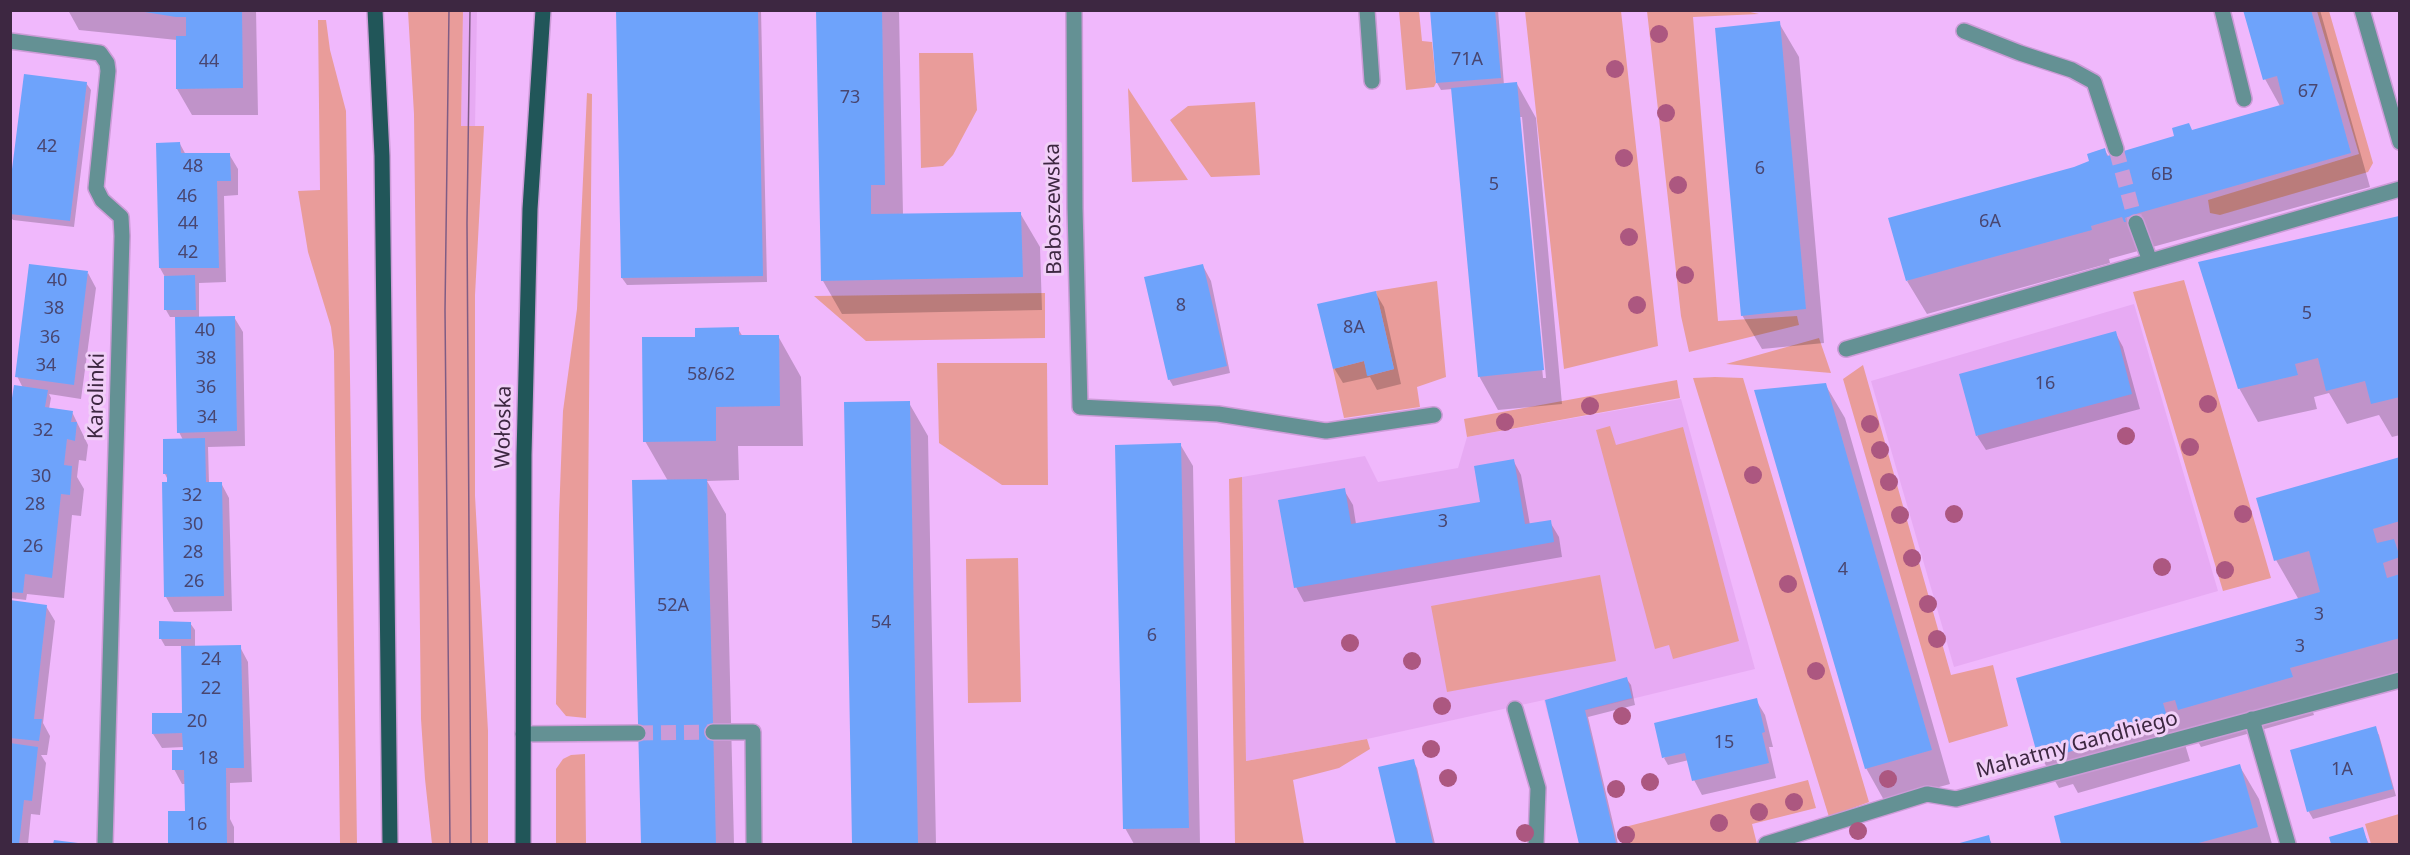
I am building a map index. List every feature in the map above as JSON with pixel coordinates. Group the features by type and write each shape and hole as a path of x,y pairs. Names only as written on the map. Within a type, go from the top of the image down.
{"main road":[{"path":"375,10 382,156 390,844"},
{"name":"Wołoska","path":"523,844 524,455 530,209 543,10"}],"street":[{"name":"Baboszewska","path":"1074,10 1075,208 1080,407 1218,414 1326,431 1434,415"},
{"path":"1366,10 1372,81"},
{"path":"2222,10 2244,99"},
{"path":"2362,10 2400,142"},
{"path":"1964,31 2020,54 2072,70 2094,82 2116,149"},
{"name":"Karolinki","path":"10,41 100,54 107,63 108,71 96,188 102,200 121,217 122,236 105,844"},
{"path":"1846,349 2400,189"},
{"path":"2136,223 2150,261"},
{"name":"Mahatmy Gandhiego","path":"1766,844 1927,794 1956,799 2400,680"},
{"path":"1515,709 1538,788 1536,844"},
{"path":"2252,719 2288,844"},
{"path":"713,732 753,732 754,844"},
{"path":"523,734 638,733"}],"shaded area":[{"path":"1741,10 1759,14 1693,17 1718,321 1797,316 1799,325 1689,352 1681,316 1647,11"},
{"path":"408,11 463,11 461,126 484,126 475,295 475,496 488,731 488,844 432,844 425,779 421,719 414,114"},
{"path":"463,11 477,11 475,127 461,126"},
{"path":"1399,11 1419,11 1422,41 1432,42 1436,83 1434,87 1406,90"},
{"path":"1525,11 1621,11 1658,346 1564,369"},
{"path":"2317,11 2329,11 2373,163 2368,172 2220,215 2210,213 2208,200 2359,154"},
{"path":"318,20 326,20 330,50 346,111 357,844 340,844 334,351 331,327 308,252 298,191 320,190"},
{"path":"919,53 973,53 977,110 953,155 943,166 921,168"},
{"path":"1128,88 1188,180 1132,182"},
{"path":"587,93 592,94 586,718 566,716 556,704 563,411 577,309"},
{"path":"1255,102 1260,175 1211,177 1170,120 1188,106"},
{"path":"2184,280 2271,578 2223,591 2133,292"},
{"path":"1437,281 1446,377 1417,387 1420,407 1344,418 1333,369 1364,361 1368,376 1394,369 1376,291"},
{"path":"1045,293 1045,338 866,341 814,296"},
{"path":"2134,304 2218,591 1954,667 1871,381"},
{"path":"1819,338 1831,373 1726,364"},
{"path":"937,363 1047,363 1048,485 1002,485 939,443"},
{"path":"1863,365 1951,675 1993,665 2008,726 1949,743 1843,379"},
{"path":"1693,378 1743,378 1869,802 1829,817"},
{"path":"1677,380 1680,398 1467,437 1464,419"},
{"path":"1681,399 1755,669 1549,719 1544,700 1367,739 1246,761 1242,477 1365,456 1378,482 1458,468 1467,437"},
{"path":"1610,426 1616,445 1683,427 1739,641 1673,659 1669,645 1655,649 1596,430"},
{"path":"1242,477 1246,761 1367,739 1370,749 1339,768 1293,780 1304,844 1235,844 1229,479"},
{"path":"1018,558 1021,702 968,703 966,559"},
{"path":"1600,575 1616,661 1447,692 1431,606"},
{"path":"585,754 586,844 556,844 556,769 563,759 571,755"},
{"path":"1808,780 1816,808 1752,824 1757,844 1624,844 1621,828"},
{"path":"2399,814 2399,844 2371,844 2365,824"}],"building":[{"path":"132,10 242,10 243,88 176,89 176,36 186,36 186,17"},
{"path":"616,10 758,10 763,276 621,278"},
{"path":"816,10 882,10 885,185 871,185 871,214 1021,212 1023,277 821,281"},
{"path":"1430,10 1495,10 1501,78 1436,83"},
{"path":"2243,10 2311,10 2351,153 2139,213 2125,218 2126,222 2122,217 2091,226 2092,230 1906,281 1888,218 2074,167 2089,161 2087,154 2105,148 2107,156 2174,136 2172,128 2189,123 2192,130 2284,104 2277,76 2263,80"},
{"path":"1780,21 1806,309 1741,316 1715,28"},
{"path":"24,74 87,82 70,221 10,214 10,185"},
{"path":"1517,82 1544,370 1478,377 1451,88"},
{"path":"180,142 181,153 230,153 231,181 217,181 219,268 159,268 156,143"},
{"path":"2399,216 2400,397 2371,404 2365,381 2326,391 2318,358 2295,364 2298,375 2238,389 2198,262"},
{"path":"29,264 88,271 74,385 15,377"},
{"path":"1203,264 1227,366 1168,380 1144,277"},
{"path":"195,275 196,310 164,310 164,276"},
{"path":"1376,291 1394,369 1367,376 1364,361 1333,369 1317,304"},
{"path":"235,316 237,431 177,433 175,317"},
{"path":"739,327 739,335 779,335 780,406 716,407 716,441 643,442 642,337 695,337 695,328"},
{"path":"2116,331 2132,394 1976,436 1959,374"},
{"path":"1826,383 1932,750 1865,769 1754,390"},
{"path":"14,385 48,390 45,407 73,411 71,422 77,422 75,441 67,439 64,465 72,466 70,495 61,494 52,578 25,574 23,593 10,592 10,411"},
{"path":"910,401 918,844 852,844 844,402"},
{"path":"205,438 206,482 222,482 224,596 164,597 162,482 167,482 167,474 163,474 163,439"},
{"path":"1181,443 1189,828 1123,829 1115,445"},
{"path":"2400,457 2400,521 2373,529 2377,543 2394,539 2400,557 2383,563 2387,578 2400,574 2400,638 2290,668 2293,677 2178,710 2175,700 2163,703 2169,723 2055,756 2052,746 2036,750 2016,678 2320,592 2309,551 2274,561 2256,498"},
{"path":"1514,459 1525,524 1551,520 1554,542 1294,588 1278,500 1345,488 1351,524 1480,502 1474,466"},
{"path":"707,479 716,844 641,844 632,480"},
{"path":"10,600 47,605 34,719 42,719 39,741 10,738"},
{"path":"159,621 191,622 191,639 159,639"},
{"path":"241,645 244,768 226,768 227,844 168,844 168,811 185,811 184,770 172,770 172,750 183,750 182,733 152,734 152,713 182,713 181,646"},
{"path":"1627,677 1632,698 1585,710 1616,843 1579,844 1545,700"},
{"path":"1757,698 1769,763 1692,781 1685,753 1662,758 1654,723"},
{"path":"2376,726 2393,789 2307,812 2290,750"},
{"path":"10,743 38,747 32,801 24,800 19,844 10,844"},
{"path":"1414,759 1433,844 1396,844 1378,767"},
{"path":"2240,764 2258,827 2195,844 2061,844 2054,816"},
{"path":"2363,827 2368,844 2331,844 2329,837"},
{"path":"1989,835 1991,844 1956,844"},
{"path":"54,840 78,843 78,844 53,844"}],"tunnel":[{"path":"2116,149 2136,223"},
{"path":"638,733 713,732"}],"tram line":[{"path":"449,10 445,310 450,844"},
{"path":"470,10 467,223 471,844"}]}
